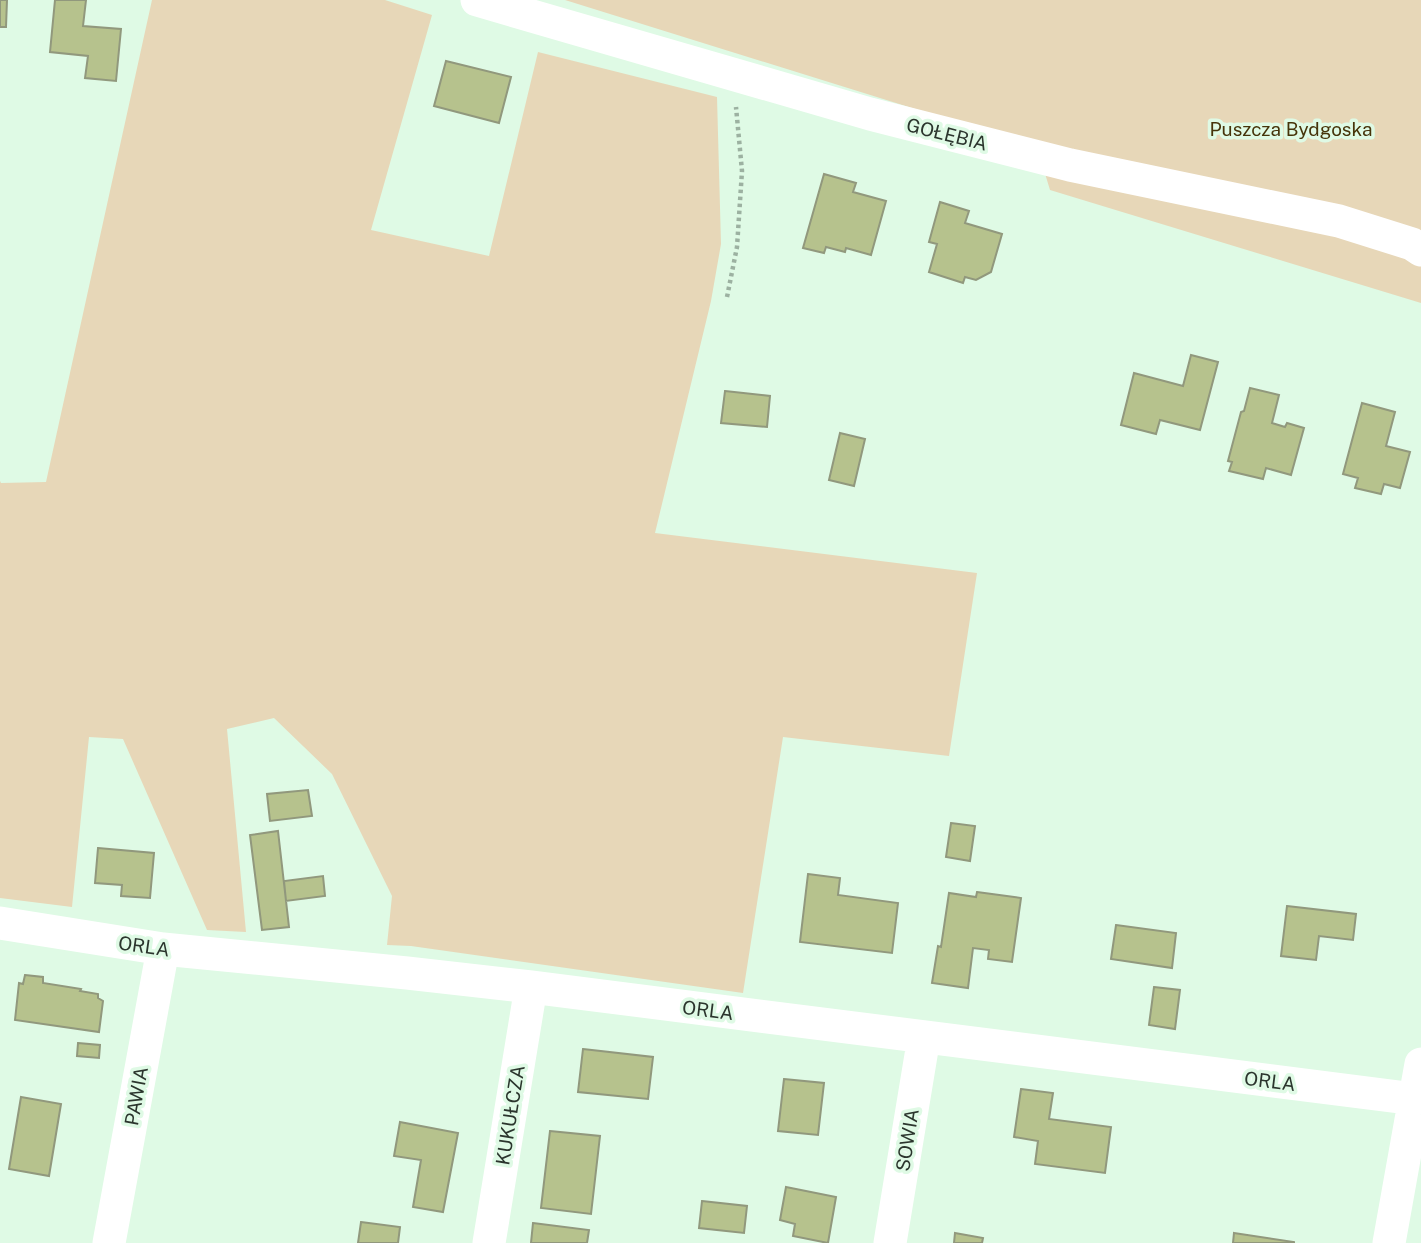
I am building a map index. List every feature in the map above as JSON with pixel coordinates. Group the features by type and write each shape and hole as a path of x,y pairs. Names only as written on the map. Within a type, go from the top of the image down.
{"street":[{"name":"GOŁĘBIA","path":"477,0 870,114 1070,164 1339,221 1412,244 1421,250"},
{"name":"ORLA","path":"0,923 163,949 531,987 1415,1099"},
{"name":"PAWIA","path":"109,1243 163,949"},
{"name":"KUKUŁCZA","path":"489,1243 531,987"},
{"name":"SOWIA","path":"890,1243 924,1037"},
{"path":"1389,1243 1421,1064"}],"path":[{"path":"727,297 737,247 742,171 736,104 737,76"}],"green space":[{"path":"152,0 385,0 432,15 371,230 489,256 538,52 717,97 721,244 711,301 655,533 977,573 949,756 783,737 743,993 411,946 387,945 392,896 332,774 274,718 227,729 246,932 207,930 123,739 89,737 72,907 0,898 0,481 46,482"},
{"name":"Puszcza Bydgoska","path":"565,0 1421,0 1421,303 1050,190 1037,147"}],"building":[{"path":"0,0 7,0 6,27 0,27"},
{"path":"55,0 86,0 83,26 121,29 116,81 85,78 88,56 50,52"},
{"path":"446,61 511,77 499,123 434,106"},
{"path":"824,174 856,183 853,192 886,201 871,255 846,248 845,252 826,247 824,253 803,248"},
{"path":"940,202 969,211 965,223 1002,234 991,272 976,280 965,277 963,283 929,272 937,244 929,242"},
{"path":"1191,355 1218,362 1200,430 1160,420 1156,434 1121,425 1134,373 1183,386"},
{"path":"1250,388 1279,395 1272,423 1285,427 1287,423 1304,428 1291,475 1266,468 1263,479 1229,471 1232,462 1228,461"},
{"path":"725,391 770,396 767,427 721,423"},
{"path":"1362,403 1395,412 1386,446 1410,452 1400,488 1384,484 1381,494 1355,488 1358,478 1343,474"},
{"path":"840,433 865,439 854,486 829,480"},
{"path":"308,790 312,816 270,821 267,794"},
{"path":"951,823 975,826 970,861 946,857"},
{"path":"278,831 289,927 262,930 250,835"},
{"path":"98,848 154,853 150,898 121,896 122,885 95,883"},
{"path":"808,874 840,878 838,895 898,903 892,953 800,942"},
{"path":"323,876 325,896 286,901 284,881"},
{"path":"977,892 1021,898 1012,962 988,959 989,950 973,948 968,988 932,983 938,946 941,947 949,893 976,897"},
{"path":"1287,906 1356,914 1353,940 1319,936 1316,960 1281,956"},
{"path":"1116,925 1176,933 1172,968 1111,959"},
{"path":"25,975 43,977 43,983 98,994 98,998 103,1001 99,1032 15,1020 19,983 23,984"},
{"path":"1154,987 1180,990 1175,1029 1149,1025"},
{"path":"78,1043 100,1045 99,1058 77,1056"},
{"path":"583,1049 653,1057 648,1099 578,1092"},
{"path":"784,1079 824,1083 818,1135 778,1131"},
{"path":"1021,1089 1053,1093 1049,1119 1111,1127 1105,1173 1035,1164 1038,1141 1014,1137"},
{"path":"21,1097 61,1104 49,1176 9,1169"},
{"path":"400,1122 458,1133 443,1212 413,1207 421,1160 394,1156"},
{"path":"550,1131 600,1136 591,1214 541,1208"},
{"path":"786,1187 836,1197 828,1243 793,1236 795,1224 780,1220"},
{"path":"702,1201 747,1206 744,1233 699,1228"},
{"path":"361,1222 400,1227 398,1243 358,1243"},
{"path":"533,1223 589,1230 587,1243 531,1243"},
{"path":"955,1233 983,1238 982,1243 954,1243"},
{"path":"1234,1233 1294,1242 1294,1243 1233,1243"}]}
